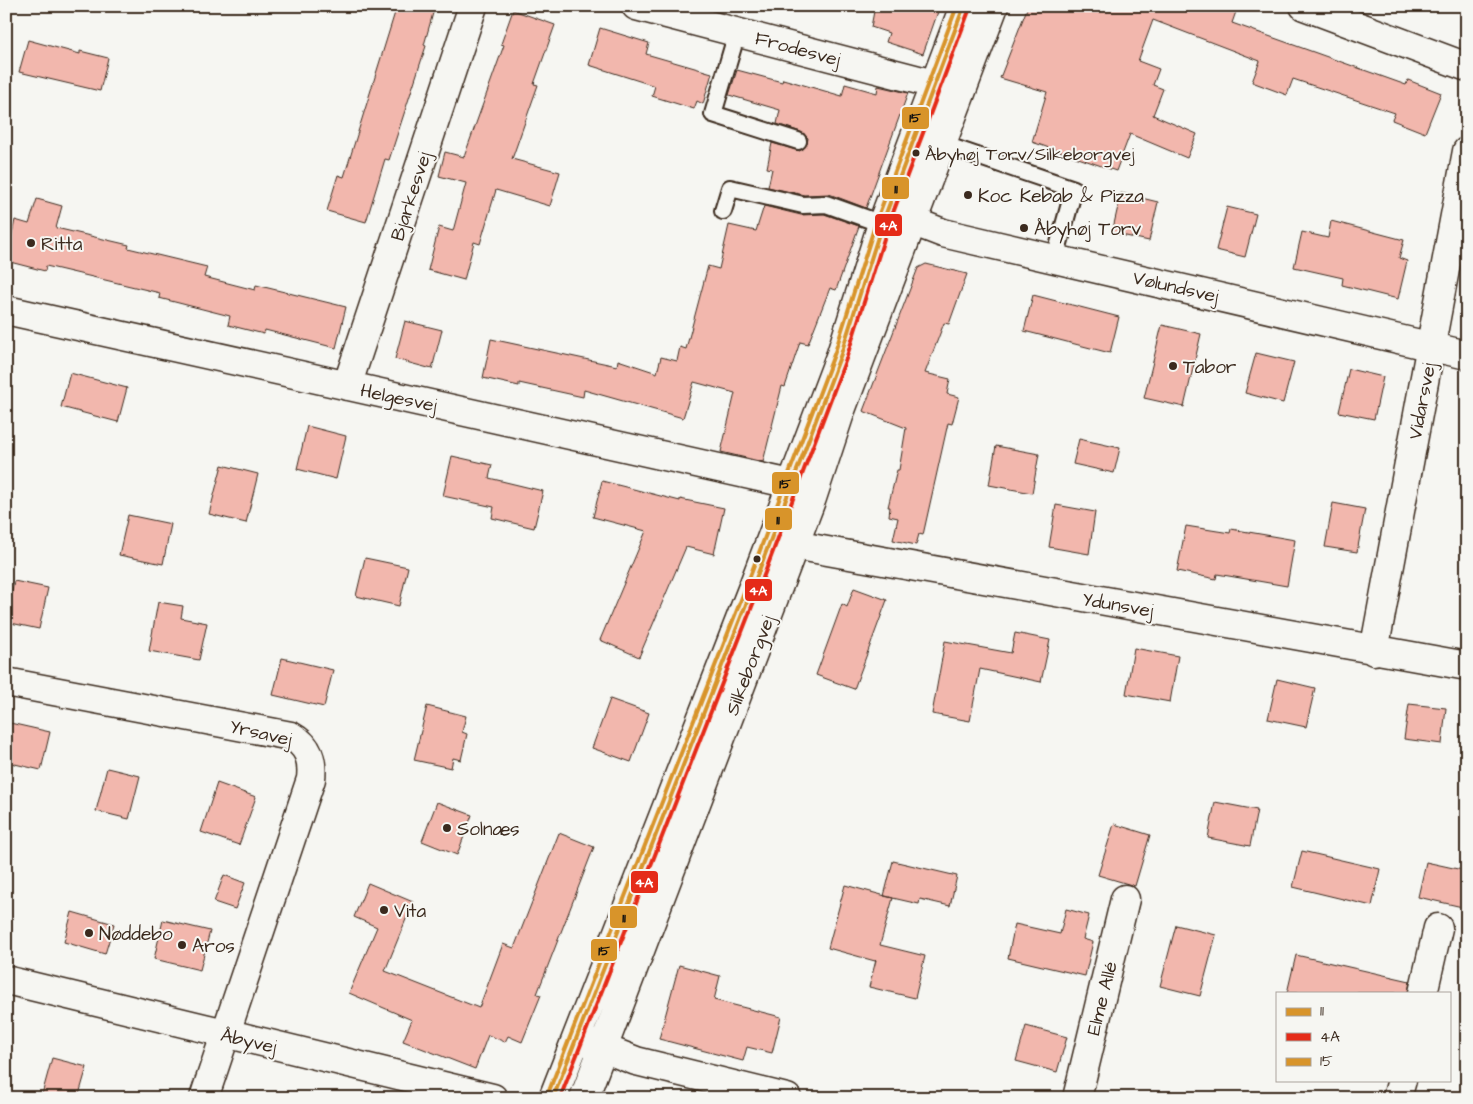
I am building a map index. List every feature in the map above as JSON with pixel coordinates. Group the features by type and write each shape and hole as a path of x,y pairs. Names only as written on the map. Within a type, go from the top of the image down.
{"street":[{"name":"Bjarkesvej","path":"347,386 473,6"},
{"name":"Frodesvej","path":"636,6 934,84 960,93"},
{"name":"Silkeborgvej","path":"584,1098 782,541 791,484 841,354 885,218 964,6"},
{"name":"Silkeborgvej","path":"553,1098 782,541 841,410 994,6"},
{"path":"1304,6 1467,67"},
{"name":"Vidarsvej","path":"1374,651 1467,151"},
{"name":"Vølundsvej","path":"885,218 912,221 942,232 1467,355"},
{"name":"Helgesvej","path":"6,310 791,484"},
{"name":"Ydunsvej","path":"782,541 1374,651 1467,666"},
{"name":"Yrsavej","path":"6,682 291,736 302,742 310,755 311,779 204,1098"},
{"name":"Elme Allé","path":"1077,1098 1125,899"},
{"path":"1423,992 1438,928"},
{"name":"Åbyvej","path":"6,980 493,1098"},
{"path":"577,1038 636,1061 787,1098"},
{"path":"1397,1098 1401,1082"}],"lane":[{"path":"737,32 713,114 798,142"},
{"path":"942,144 1074,189 1055,258"},
{"path":"723,211 730,188 804,205 826,204 885,218"}],"building":[{"path":"397,6 435,6 424,45 426,46 389,160 385,159 366,222 327,211 338,175 344,177"},
{"path":"875,6 940,6 923,54 886,42 889,33 871,27"},
{"path":"1028,6 1238,6 1232,23 1406,85 1408,80 1441,93 1425,133 1392,120 1395,113 1293,79 1287,95 1252,82 1260,61 1153,20 1138,61 1159,69 1153,85 1163,89 1153,115 1197,134 1187,158 1130,134 1116,171 1032,142 1047,92 1000,78"},
{"path":"513,10 555,25 534,84 538,85 512,159 560,172 550,206 496,190 480,244 474,242 464,280 428,270 439,227 453,231 466,183 439,176 445,152 464,157 504,45 501,44"},
{"path":"600,28 649,43 646,54 712,73 703,104 697,101 694,109 652,96 655,86 589,65"},
{"path":"28,40 80,54 80,51 108,58 100,91 19,72"},
{"path":"737,70 782,82 783,79 842,96 845,84 877,93 878,86 908,93 866,208 829,194 804,195 768,187 772,169 767,168 772,143 800,151 807,144 808,138 801,132 777,124 780,110 729,95"},
{"path":"1121,193 1158,202 1149,241 1112,233"},
{"path":"37,199 62,206 56,228 129,245 128,248 207,267 204,277 255,290 256,285 346,307 336,348 265,330 264,334 228,325 230,316 159,298 160,293 46,266 45,271 6,261 15,220 29,224"},
{"path":"764,206 801,215 824,214 859,226 836,290 830,288 808,344 800,342 785,387 782,386 763,462 721,452 735,393 694,382 683,418 584,390 583,397 519,383 519,386 483,378 491,339 617,366 618,360 657,373 661,357 677,361 680,347 686,349 708,266 719,269 729,225 756,231"},
{"path":"1227,207 1256,214 1245,257 1216,250"},
{"path":"1331,221 1404,240 1399,258 1407,261 1398,299 1342,285 1343,278 1294,267 1302,232 1328,238"},
{"path":"926,264 967,274 949,324 944,323 925,373 950,379 947,394 959,397 952,424 948,423 923,535 919,534 916,545 893,540 898,518 889,516 890,507 888,507 897,470 899,470 906,428 863,411 918,268"},
{"path":"1033,295 1119,317 1110,353 1024,331"},
{"path":"405,321 442,330 432,369 395,359"},
{"name":"Tabor","path":"1162,325 1201,334 1184,407 1144,398"},
{"path":"1256,353 1294,362 1283,403 1245,393"},
{"path":"1349,369 1383,377 1374,419 1339,412"},
{"path":"70,373 127,388 118,422 61,407"},
{"path":"307,426 346,436 336,479 297,469"},
{"path":"1079,439 1120,448 1114,473 1073,464"},
{"path":"996,446 1039,454 1032,493 989,485"},
{"path":"452,456 492,465 489,478 543,491 534,528 492,518 494,507 443,496"},
{"path":"222,465 258,474 246,523 209,514"},
{"path":"602,481 680,501 680,499 724,508 714,554 686,547 639,657 600,640 646,531 593,517"},
{"path":"1333,503 1365,509 1357,552 1325,547"},
{"path":"1056,505 1095,512 1089,554 1049,547"},
{"path":"128,515 171,524 163,564 119,555"},
{"path":"1186,526 1230,533 1231,529 1295,540 1287,586 1217,574 1216,579 1177,571"},
{"path":"365,558 408,567 399,606 356,596"},
{"path":"14,581 48,588 39,629 6,622"},
{"path":"854,588 887,600 854,689 816,675 842,604 847,607"},
{"path":"158,602 183,606 181,618 207,623 199,660 149,651"},
{"path":"1015,633 1050,640 1041,682 980,669 970,721 932,714 945,641 1011,653"},
{"path":"1134,648 1178,656 1170,702 1126,694"},
{"path":"282,658 333,670 324,707 273,695"},
{"path":"1277,679 1315,688 1306,727 1268,719"},
{"path":"610,699 649,713 631,762 592,748"},
{"path":"1409,704 1446,708 1442,744 1404,739"},
{"path":"427,706 466,716 462,732 467,734 461,760 453,758 451,768 414,760"},
{"path":"10,723 50,732 41,770 6,762 6,740"},
{"path":"107,768 140,776 129,819 96,811"},
{"path":"217,783 256,797 239,845 201,832"},
{"name":"Solnæs","path":"437,802 472,815 457,855 422,841"},
{"path":"1215,802 1257,810 1250,846 1208,838"},
{"path":"1114,824 1150,835 1135,886 1098,875"},
{"path":"559,833 594,847 537,994 541,995 522,1042 508,1036 505,1042 488,1035 475,1069 403,1041 412,1020 349,993 377,927 354,917 368,883 413,902 385,971 479,1008 503,944 514,948"},
{"path":"1302,851 1380,869 1372,906 1293,887"},
{"path":"893,861 957,876 950,906 920,899 919,904 884,896"},
{"path":"1426,862 1467,871 1467,908 1418,897"},
{"path":"224,875 245,883 235,909 214,902"},
{"path":"845,885 893,898 880,945 925,956 915,998 869,987 876,960 828,948"},
{"path":"1066,909 1089,915 1083,939 1093,942 1085,976 1008,958 1015,924 1060,934"},
{"name":"Nøddebo","path":"72,912 114,924 105,954 64,942"},
{"name":"Aros","path":"163,920 210,931 200,970 154,959"},
{"path":"1176,925 1216,935 1200,996 1160,986"},
{"path":"1296,955 1410,981 1408,992 1287,992"},
{"path":"679,965 720,976 714,1000 781,1017 772,1053 747,1047 743,1061 659,1039"},
{"path":"1026,1026 1067,1037 1057,1072 1016,1061"},
{"path":"52,1058 87,1067 78,1098 41,1098"}],"transit line":[{"name":"15","path":"547,1096 746,587 835,352 876,222 957,6"},
{"name":"11","path":"553,1098 752,589 841,354 882,224 964,6"},
{"name":"4A","path":"560,1098 758,591 847,356 888,226 970,8"}],"place":[{"name":"Åbyhøj Torv/Silkeborgvej","path":"916,153"},
{"name":"Koc Kebab & Pizza","path":"968,195"},
{"name":"Åbyhøj Torv","path":"1024,228"},
{"name":"Ritta","path":"31,243"},
{"name":"Tabor","path":"1173,366"},
{"name":"Solnæs","path":"447,828"},
{"name":"Vita","path":"384,910"},
{"name":"Nøddebo","path":"89,933"},
{"name":"Aros","path":"182,945"}]}
